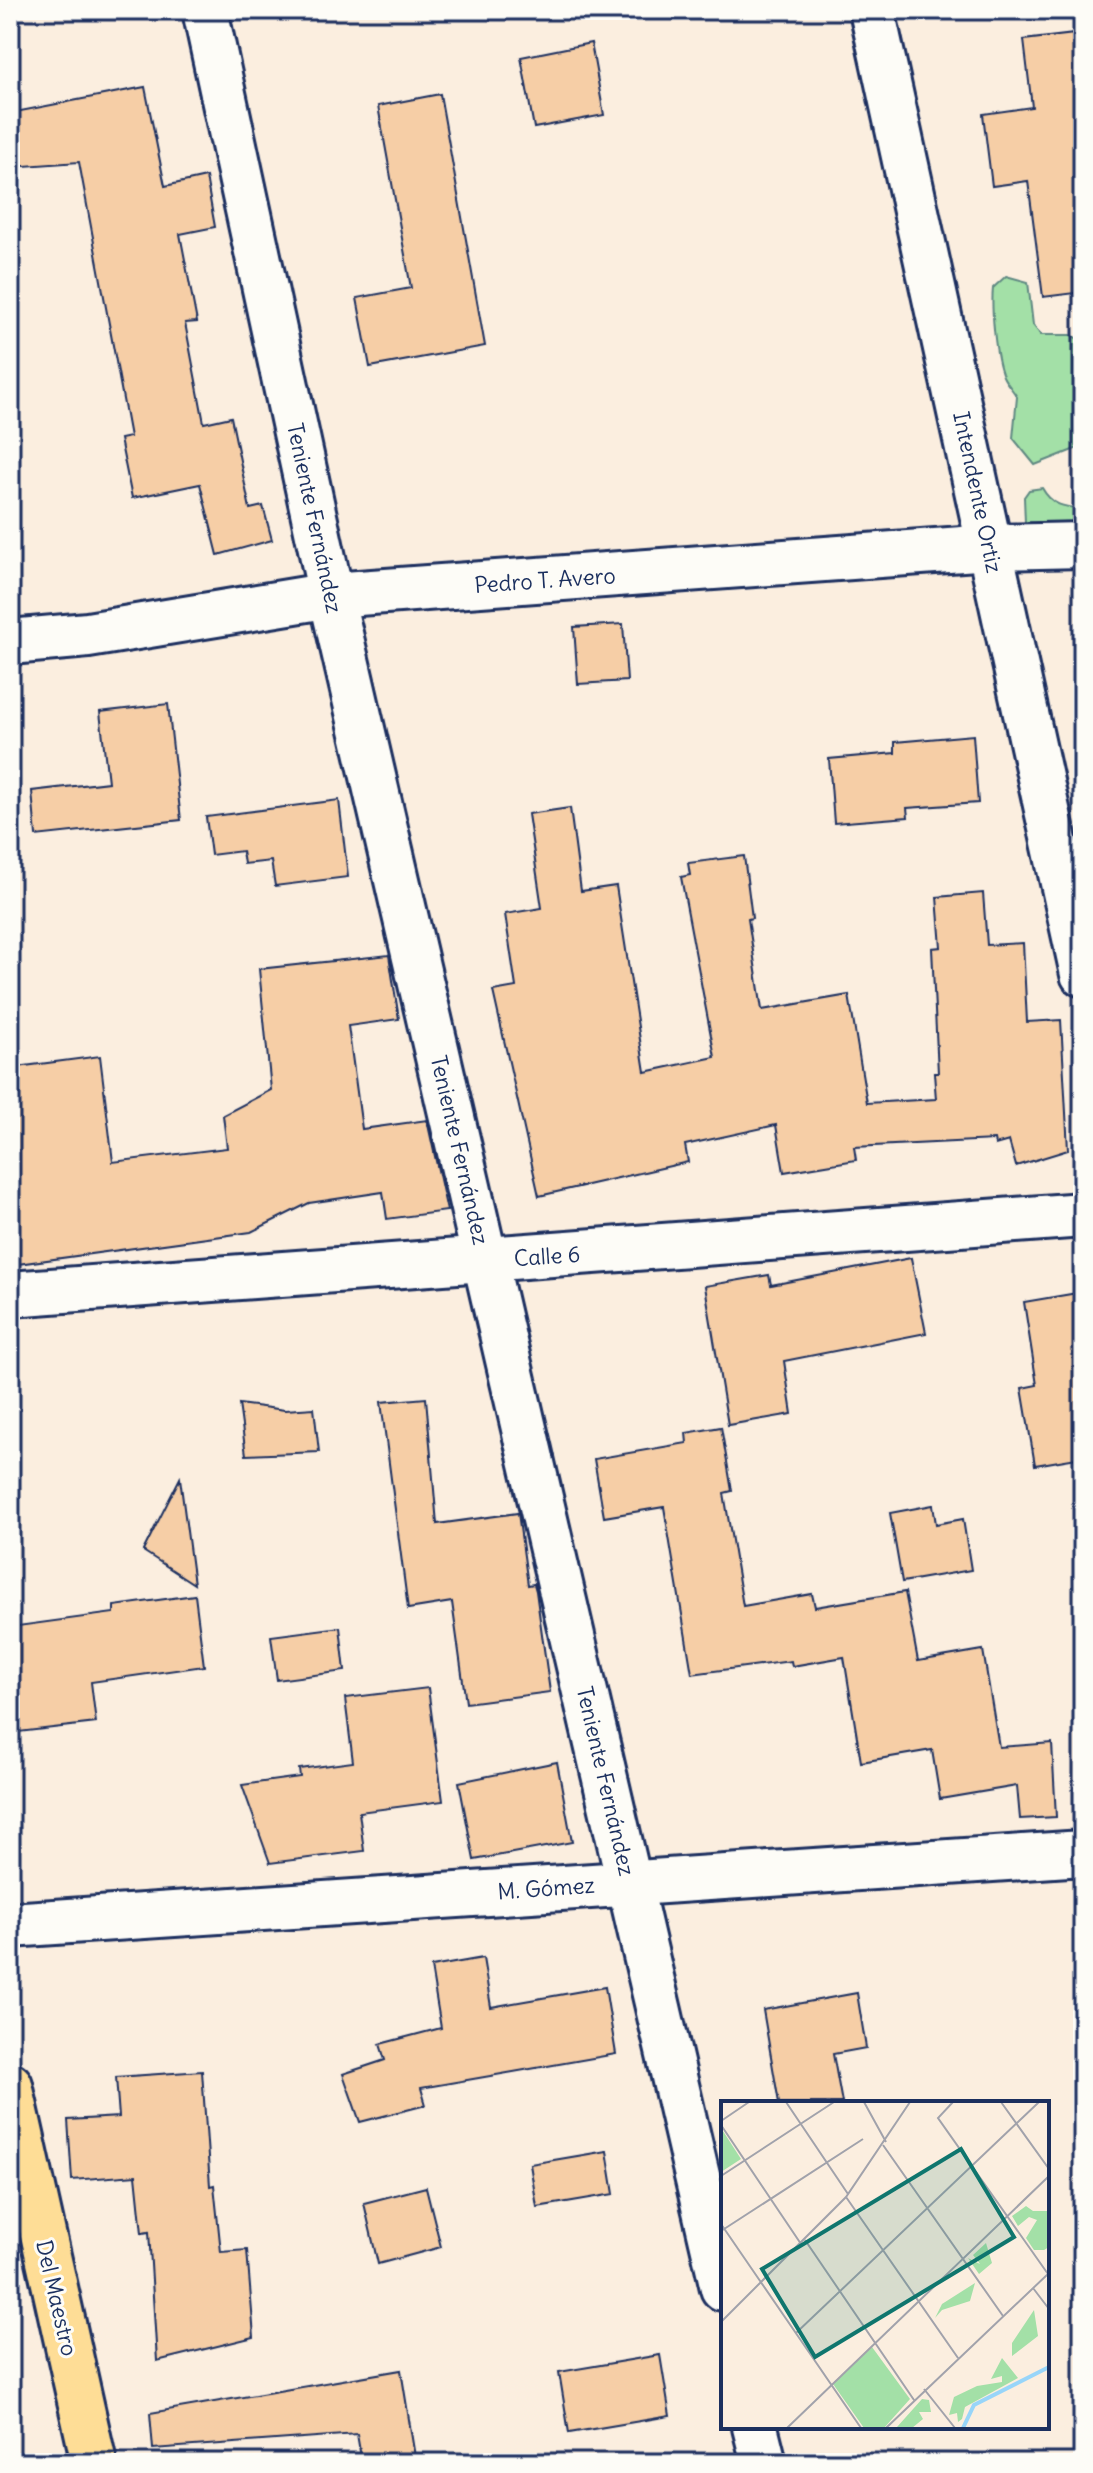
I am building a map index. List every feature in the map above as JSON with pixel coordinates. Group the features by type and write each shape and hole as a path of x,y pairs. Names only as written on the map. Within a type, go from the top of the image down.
{"main road":[{"name":"Del Maestro","path":"10,2085 94,2463"}],"street":[{"name":"Teniente Fernández","path":"205,10 331,595 721,2279"},
{"name":"Intendente Ortiz","path":"872,10 1083,974"},
{"name":"Pedro T. Avero","path":"10,642 88,635 331,595 990,547 1083,545"},
{"name":"Calle 6","path":"10,1294 1083,1215"},
{"name":"M. Gómez","path":"10,1925 1083,1853"},
{"path":"756,2429 764,2463"}],"green space":[{"path":"1006,276 1028,282 1033,325 1041,335 1071,335 1083,342 1083,446 1035,465 1013,438 1017,397 1003,376 996,345 993,288"},
{"path":"1042,488 1050,499 1059,504 1083,509 1083,531 1032,532 1025,523 1024,497 1029,490"}],"building":[{"path":"1083,33 1083,292 1043,297 1028,181 992,186 983,114 1032,107 1024,40"},
{"path":"591,43 604,115 534,128 521,57"},
{"path":"145,87 165,186 206,177 215,227 180,234 197,322 185,323 204,423 231,417 250,509 263,506 272,540 218,555 200,484 132,498 120,439 130,437 79,162 10,167 10,113"},
{"path":"440,94 485,346 370,367 357,298 411,288 378,106"},
{"path":"623,624 627,681 578,684 574,627"},
{"path":"168,704 181,820 36,836 32,791 108,782 100,712"},
{"path":"973,735 978,803 907,808 908,817 834,823 829,759 895,753 895,742"},
{"path":"339,800 348,877 275,886 271,861 244,864 242,851 211,855 206,817"},
{"path":"570,808 581,891 616,886 645,1072 715,1057 681,877 690,875 688,863 744,856 752,918 748,919 762,1010 849,995 867,1103 936,1099 934,1073 938,1073 932,948 941,947 937,897 983,893 987,945 1023,943 1027,1022 1061,1020 1068,1150 1016,1166 1009,1141 995,1145 994,1140 854,1147 856,1160 784,1172 776,1125 685,1145 688,1162 539,1196 493,991 516,987 505,914 542,908 528,814"},
{"path":"389,955 399,1019 348,1026 362,1129 427,1120 447,1211 387,1219 383,1192 309,1203 251,1232 10,1265 10,1068 100,1056 113,1162 227,1148 223,1115 271,1090 259,969"},
{"path":"911,1258 926,1333 784,1361 792,1414 728,1425 705,1286 769,1275 771,1285"},
{"path":"1083,1292 1083,1457 1035,1465 1022,1388 1037,1385 1024,1302"},
{"path":"426,1398 437,1524 518,1513 528,1585 534,1584 536,1591 550,1692 466,1703 452,1602 408,1609 381,1402"},
{"path":"239,1404 285,1410 314,1408 319,1452 246,1455"},
{"path":"721,1427 732,1491 724,1493 743,1606 812,1594 815,1607 905,1592 918,1661 983,1650 999,1747 1052,1743 1056,1817 1020,1819 1017,1786 940,1799 932,1750 861,1762 844,1657 792,1666 791,1661 692,1674 664,1507 604,1517 594,1459 687,1443 686,1433"},
{"path":"180,1478 194,1584 143,1551"},
{"path":"933,1505 936,1524 963,1519 971,1570 902,1582 890,1513"},
{"path":"195,1595 204,1666 91,1682 96,1723 10,1733 10,1627 114,1613 114,1606"},
{"path":"340,1627 345,1671 277,1680 271,1636"},
{"path":"428,1688 443,1801 359,1812 364,1851 270,1863 242,1785 300,1777 299,1769 353,1762 345,1698"},
{"path":"557,1762 572,1842 474,1860 459,1782"},
{"path":"483,1958 491,2007 605,1987 616,2054 421,2088 426,2105 360,2122 343,2074 385,2060 380,2044 441,2028 431,1967"},
{"path":"857,1993 866,2048 833,2054 842,2101 779,2101 763,2010"},
{"path":"202,2071 210,2186 214,2185 221,2252 247,2250 254,2337 157,2361 149,2232 142,2233 136,2175 72,2180 68,2120 119,2117 116,2077"},
{"path":"607,2151 614,2194 537,2207 530,2164"},
{"path":"426,2187 441,2247 378,2264 364,2203"},
{"path":"660,2355 670,2416 569,2433 559,2372"},
{"path":"401,2370 416,2463 362,2463 357,2434 153,2449 150,2413"}]}
